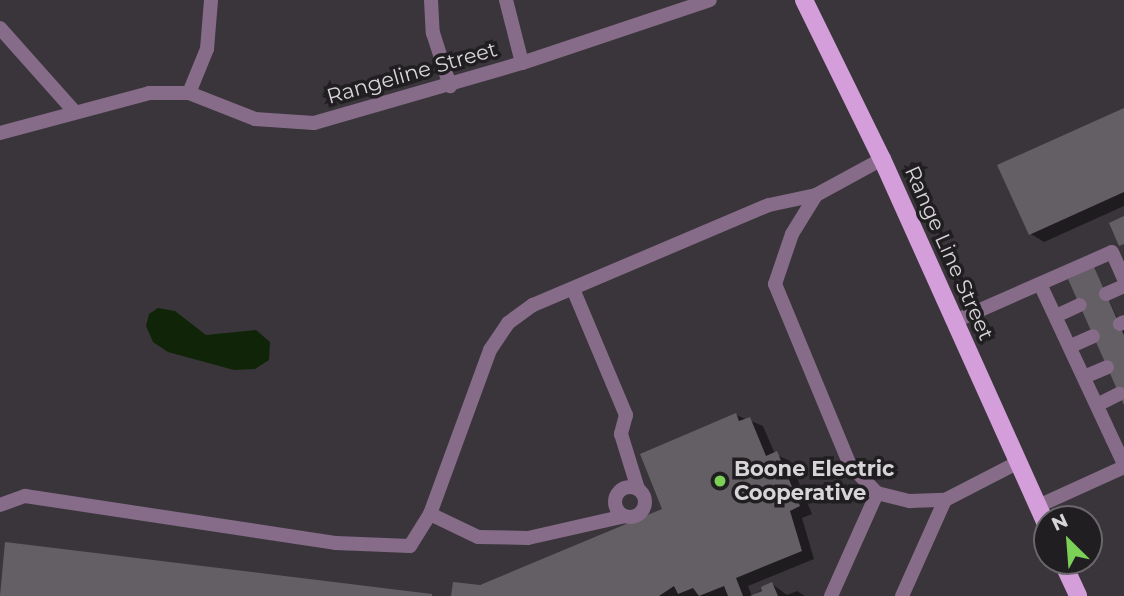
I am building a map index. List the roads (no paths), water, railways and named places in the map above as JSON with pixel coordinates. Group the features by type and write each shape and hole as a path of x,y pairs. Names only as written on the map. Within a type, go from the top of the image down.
{"main road":[{"name":"Range Line Street","path":"804,0 882,159 1038,505"},
{"path":"1068,575 1078,596"}],"street":[{"path":"189,93 207,49 211,0"},
{"path":"431,0 433,33 450,86"},
{"path":"506,0 522,64"},
{"name":"Rangeline Street","path":"0,133 73,110 149,93 189,93 255,119 314,123 522,64 709,0"},
{"path":"0,28 73,110"},
{"path":"0,505 25,496 336,543 410,545 430,514 491,351 502,332 533,305 769,205 816,194 882,159"},
{"path":"816,194 792,234 775,284 850,465 877,493 910,501 946,500 1019,462"},
{"path":"955,321 1118,249 1124,279"},
{"path":"1040,505 1124,466 1118,433 1097,405 1041,284"},
{"path":"1106,294 1124,286"},
{"path":"430,514 478,537 528,538 642,510 645,501 638,489 621,434 626,415 573,289"},
{"path":"1056,316 1080,305"},
{"path":"1070,346 1093,336"},
{"path":"1084,377 1107,367"},
{"path":"1097,405 1119,394"},
{"path":"625,516 615,505 616,494 629,486 638,489"},
{"path":"831,596 877,493"},
{"path":"902,596 946,500"}],"place":[{"name":"Boone Electric Cooperative","path":"720,481"}]}
